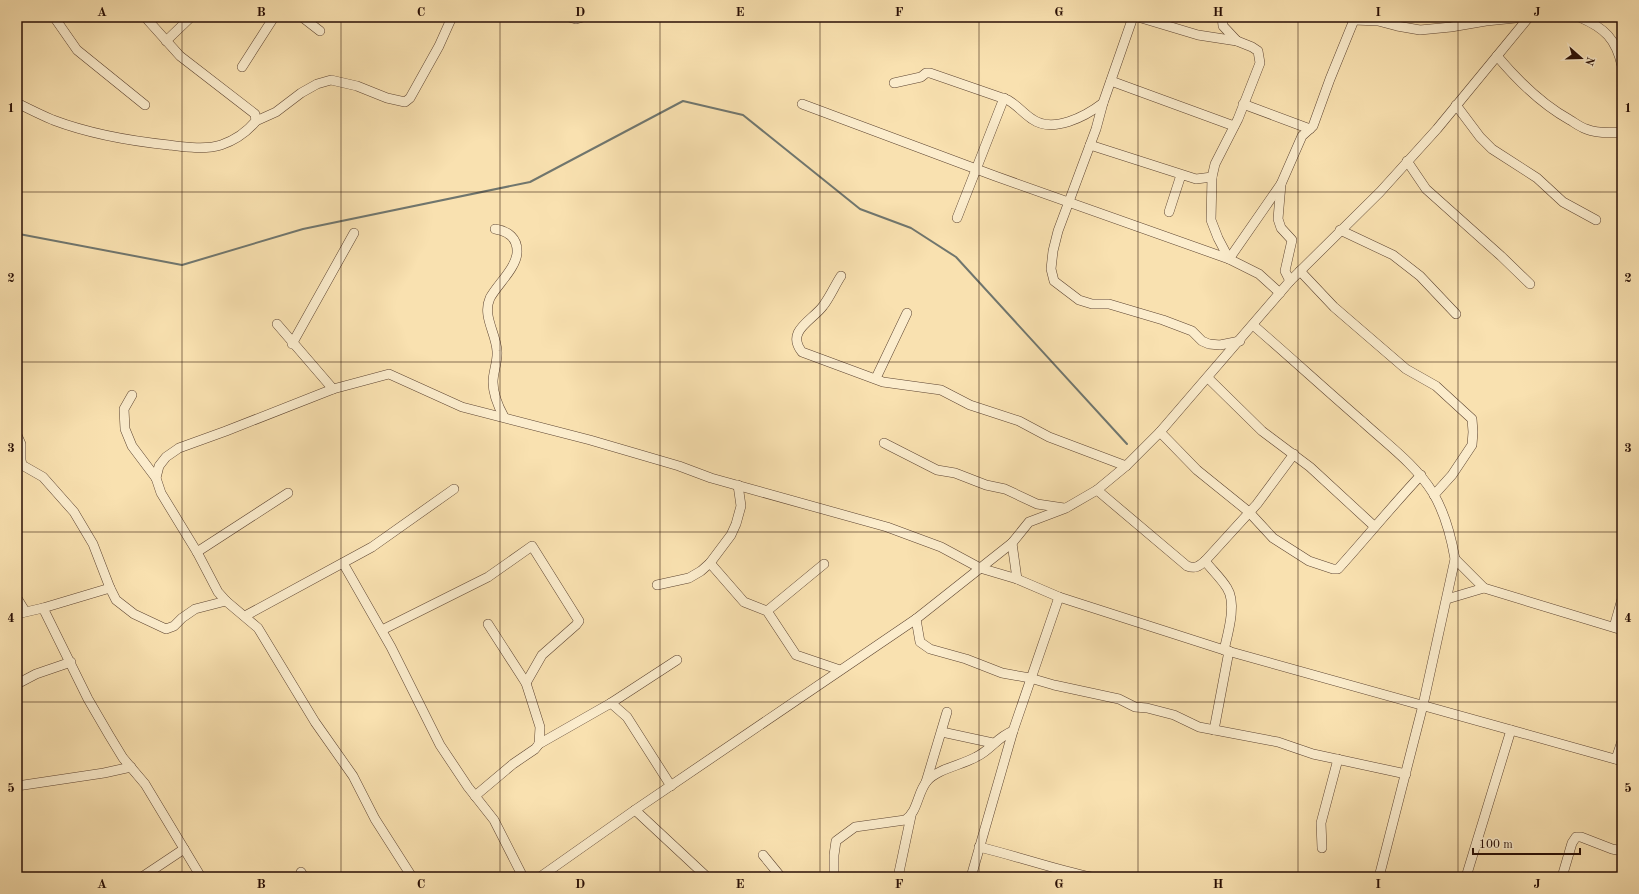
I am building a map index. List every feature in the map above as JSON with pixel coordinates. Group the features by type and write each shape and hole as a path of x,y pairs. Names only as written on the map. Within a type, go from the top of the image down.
{"street":[{"path":"54,17 77,50 145,105"},
{"path":"145,17 180,56 255,114 256,121"},
{"path":"166,41 191,17"},
{"path":"242,67 274,17"},
{"path":"302,17 320,31"},
{"path":"17,103 53,120 92,132 144,143 189,148 220,145 248,131 256,121 276,112 301,93 317,84 331,80 356,86 398,102 405,102 410,98 439,46 452,17"},
{"path":"568,17 576,19 583,17"},
{"path":"1133,17 1112,81 1103,103 1098,123 1068,201 1053,252 1051,269 1054,281 1079,300 1092,304 1109,304 1163,320 1192,331 1202,341 1209,344 1220,345 1240,341"},
{"path":"1138,17 1198,34 1237,41 1252,47 1258,52 1260,57 1260,63 1234,126 1215,164 1212,177 1211,220 1229,259"},
{"path":"1222,17 1223,26 1237,41"},
{"path":"1229,259 1281,184 1302,136 1310,129 1316,119 1352,18 1374,19 1397,26 1420,30 1526,17"},
{"path":"540,877 635,810 916,619 1012,543 1029,522 1066,508 1097,490 1126,466 1160,432 1208,378 1290,281 1380,192 1408,161 1529,17"},
{"path":"1580,17 1598,25 1612,38 1622,66"},
{"path":"1497,56 1512,74 1533,94 1562,116 1584,129 1592,131 1622,132"},
{"path":"894,83 921,77 926,73 930,73 1004,98 1018,106 1032,119 1048,124 1074,120 1091,112 1103,103"},
{"path":"1112,81 1234,126"},
{"path":"957,218 1004,98"},
{"path":"802,104 977,169 1229,259 1259,274 1280,292"},
{"path":"1243,104 1310,129"},
{"path":"1456,105 1480,137 1492,149 1537,178 1563,202 1596,220"},
{"path":"1090,145 1196,179 1212,177"},
{"path":"1408,161 1426,189 1530,284"},
{"path":"1169,212 1182,175"},
{"path":"1281,184 1278,218 1281,228 1292,240 1285,271 1290,281"},
{"path":"495,229 506,231 513,238 516,245 517,254 512,267 490,299 487,315 495,339 497,353 493,382 496,401 504,417"},
{"path":"1340,230 1393,255 1420,276 1456,314"},
{"path":"292,344 354,233"},
{"path":"1300,272 1334,307 1406,369 1436,386 1472,419 1472,445 1452,475 1434,495"},
{"path":"841,276 823,306 801,327 797,345 802,352 859,374 876,378 883,382 940,390 970,405 1019,421 1049,437 1126,466"},
{"path":"876,378 907,313"},
{"path":"276,324 333,389"},
{"path":"1254,325 1395,450 1421,475 1434,495 1444,517 1455,559 1424,705 1379,877"},
{"path":"156,478 159,466 166,457 179,448 333,389 389,374 462,407 632,452 711,478 887,527 941,547 980,568 1018,579 1059,597 1226,650 1619,760 1622,741"},
{"path":"1208,378 1262,431 1294,454 1374,526"},
{"path":"132,395 124,410 125,429 132,446 156,478 161,493 197,552 218,592 226,602 258,628 315,722 353,776 375,819 412,877"},
{"path":"1160,432 1196,470 1249,512 1273,538 1309,561 1333,569 1338,569 1362,543 1374,526 1421,475"},
{"path":"17,435 21,444 19,461 22,465 43,477 74,512 93,544 116,600 134,614 166,628 174,626 195,609 226,602"},
{"path":"884,443 936,470 954,473 986,485 1005,489 1037,504 1066,508"},
{"path":"1097,490 1187,566 1193,568 1204,562 1249,512 1294,454"},
{"path":"657,585 689,578 701,571 710,563 731,535 736,524 741,506 738,485"},
{"path":"245,616 372,547 454,489"},
{"path":"197,552 288,493"},
{"path":"1012,543 1018,579"},
{"path":"382,630 488,577 532,546 579,621 542,655 526,683"},
{"path":"1455,559 1484,588 1618,628 1622,599"},
{"path":"1204,562 1228,589 1232,598 1229,630 1214,730"},
{"path":"343,563 382,630 412,686 440,745 468,787 494,820 523,877"},
{"path":"710,563 744,602 766,611 796,655 840,670"},
{"path":"766,611 824,564"},
{"path":"17,598 21,612 43,608 110,588"},
{"path":"1447,599 1484,588"},
{"path":"971,877 1013,731 1059,597"},
{"path":"43,608 98,717 123,758 145,784 201,877"},
{"path":"916,619 920,642 930,649 966,659 1002,673 1119,699 1135,707 1162,711 1174,715 1199,727 1278,742 1314,754 1406,774"},
{"path":"488,624 526,683 540,728 539,744"},
{"path":"475,796 535,749 539,744 611,703 677,660"},
{"path":"17,684 36,674 71,662"},
{"path":"611,703 627,717 671,786"},
{"path":"898,877 911,816 925,782 942,732 947,712"},
{"path":"1466,877 1511,730"},
{"path":"925,782 931,776 976,757 1003,735 1013,731"},
{"path":"942,732 993,743"},
{"path":"1322,848 1321,823 1338,759"},
{"path":"17,786 104,773 131,767"},
{"path":"635,810 706,877"},
{"path":"834,877 834,855 836,841 855,827 905,820 911,816"},
{"path":"1562,877 1572,843 1576,837 1581,837 1622,850"},
{"path":"979,847 1091,877"},
{"path":"142,877 184,850"},
{"path":"763,855 781,877"}],"waterway":[{"path":"17,232 19,234 182,265 303,229 530,182 683,101 743,115 860,209 911,228 956,257 1127,444"}]}
